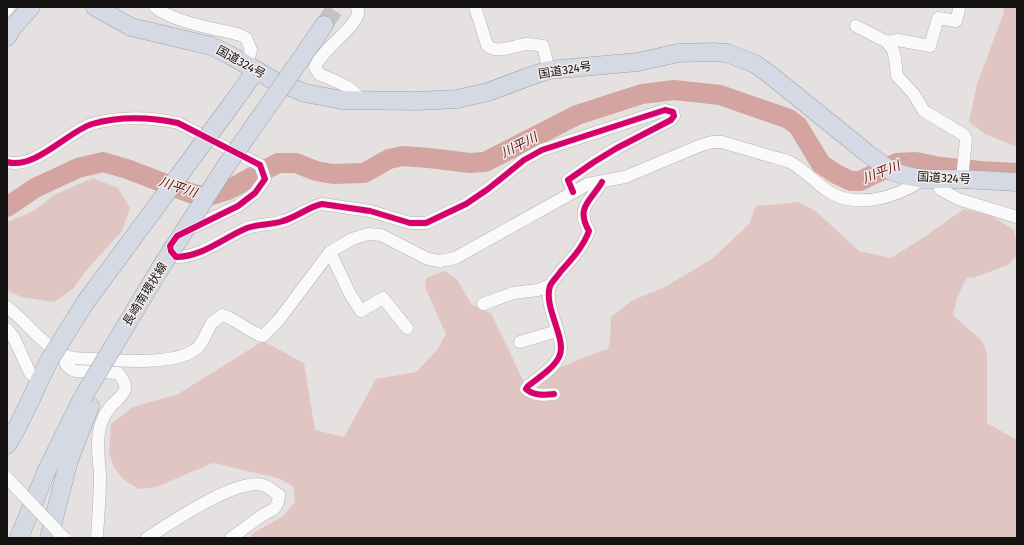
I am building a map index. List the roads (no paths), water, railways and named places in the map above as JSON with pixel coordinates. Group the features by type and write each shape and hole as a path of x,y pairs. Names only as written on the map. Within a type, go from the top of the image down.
{"highway":[{"name":"国道324号","path":"95,7 131,27 211,46 273,80 305,93 342,100 457,100 488,92 549,70 638,62 678,53 726,53 755,64 769,74 891,171 908,176 931,179 1017,182"},
{"path":"7,37 28,8"},
{"name":"長崎南環状線","path":"88,399 161,267 226,166 324,25"},
{"path":"7,445 23,418 39,380 57,357 85,303 234,101 251,67"},
{"path":"14,538 42,472 73,415 88,399"},
{"path":"49,538 69,460 88,399"},
{"path":"19,538 46,472 73,415"}],"street":[{"path":"155,7 162,13 204,26 240,34 246,38 251,50 251,67"},
{"path":"357,7 358,13 353,23 330,46 317,62 315,67 319,74 356,91 362,101"},
{"path":"475,7 486,45 489,48 498,50 528,44 543,46 549,70"},
{"path":"887,42 898,40 930,46 938,18 956,21 959,10"},
{"path":"856,26 887,42 893,50 897,76 913,93 924,111 964,135 966,139 962,179"},
{"path":"7,162 12,163 26,161 56,146 74,133 92,124 111,120 135,118 165,120 178,123 260,165 265,179 255,193 238,206 177,236 173,240 170,246 171,251 176,257 187,257 248,228 283,221 315,205 322,204 370,211 410,223 426,223 466,204 488,190 524,160 542,150 665,110 673,112 674,116 671,120 617,148 568,180 573,192"},
{"path":"57,357 135,361 172,358 196,349 201,344 212,324 222,315 229,317 263,336 278,321 330,252 352,239 368,234 381,235 428,259 440,261 455,258 588,184 625,177 712,142 722,142 790,162 827,191 848,200 873,199 896,194 931,179 940,189 958,200 1017,217"},
{"path":"483,304 512,293 538,290 550,285 584,242 589,231 584,222 583,215 585,207 602,182"},
{"path":"330,252 350,294 361,311 383,298 407,328"},
{"path":"550,285 549,301 561,347 559,358 526,389 533,393 546,395 554,394"},
{"path":"7,307 43,340 69,369 75,371 118,373 124,379 126,386 124,394 107,411 102,421 97,438 100,477 97,538"},
{"path":"7,328 14,338 30,373 39,380"},
{"path":"520,342 557,331"},
{"path":"7,478 64,538"},
{"path":"147,538 209,500 246,485 263,485 279,495 278,502 274,508 231,538"}],"waterway":[{"name":"川平川","path":"7,207 35,188 78,168 103,162 205,197 228,190 278,163 296,163 316,171 333,174 364,173 389,159 403,156 470,163 485,162 577,115 642,94 674,90 720,95 789,119 798,126 821,164 836,174 851,181 860,181 897,163 916,162 940,167 1017,173"}],"tunnel":[{"path":"324,25 336,7"}]}
